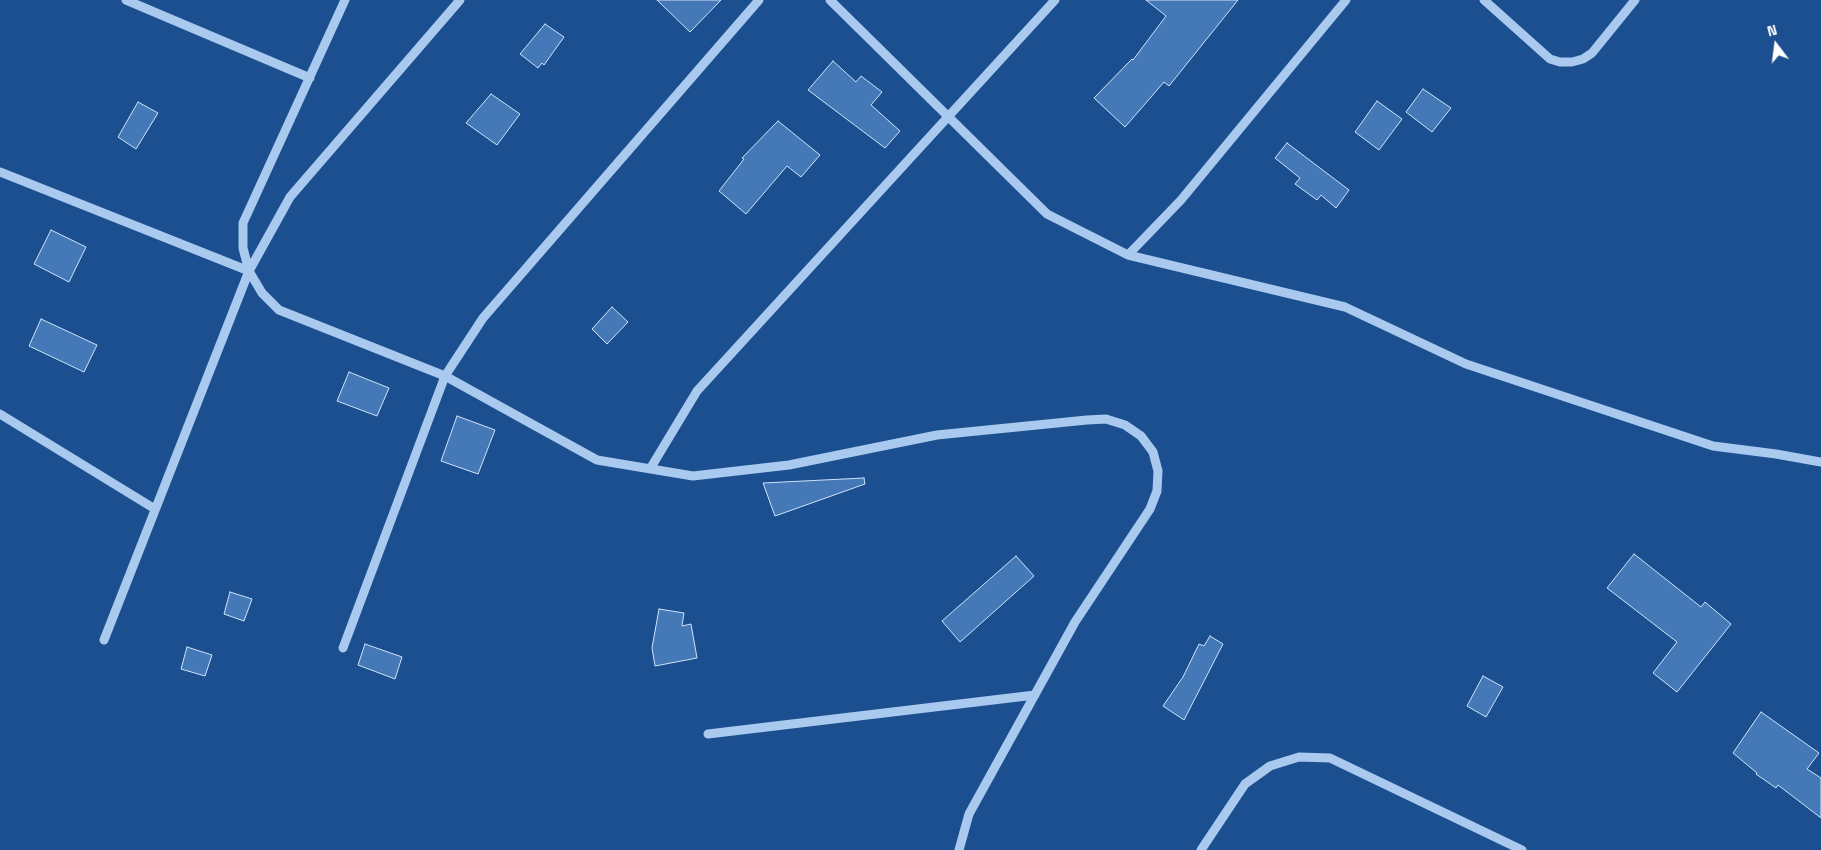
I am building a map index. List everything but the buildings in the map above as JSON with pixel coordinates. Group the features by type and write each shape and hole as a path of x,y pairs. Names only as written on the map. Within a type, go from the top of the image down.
{"street":[{"path":"126,0 310,78"},
{"path":"345,0 243,223 243,248 249,271 262,293 279,310 444,376 597,460 693,476 789,465 937,435 1087,420 1106,419 1125,425 1142,436 1153,452 1158,471 1158,491 1150,509 1075,622 969,814 959,850"},
{"path":"104,640 249,271 290,198 460,0"},
{"path":"342,648 444,376 483,318 760,0"},
{"path":"830,0 1047,214 1128,255 1345,307 1466,364 1713,446 1821,462"},
{"path":"650,469 697,391 1055,0"},
{"path":"1128,255 1181,200 1346,0"},
{"path":"1484,0 1545,55 1560,62 1572,62 1583,59 1592,53 1635,0"},
{"path":"0,172 249,271"},
{"path":"0,414 156,509"},
{"path":"708,734 1035,695"},
{"path":"1202,850 1246,784 1270,766 1299,757 1330,758 1522,850"}]}
